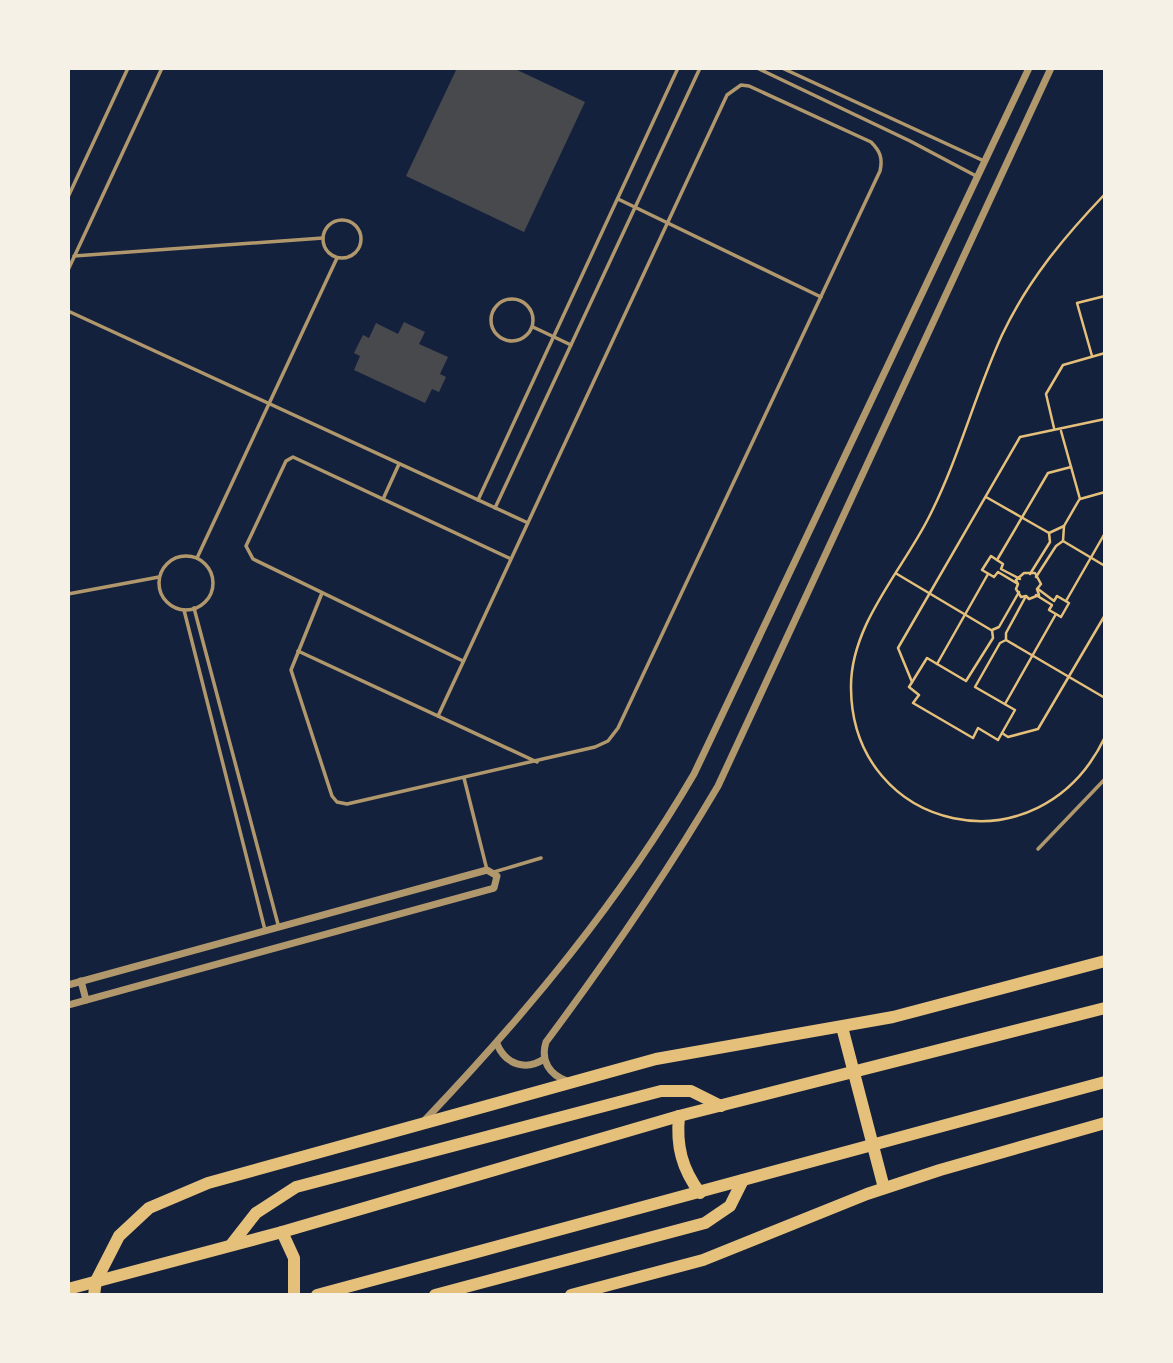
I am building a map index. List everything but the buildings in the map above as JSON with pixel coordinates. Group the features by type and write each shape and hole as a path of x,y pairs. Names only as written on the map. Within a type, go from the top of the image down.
{"main road":[{"path":"94,1295 96,1280 119,1236 149,1208 208,1183 567,1081 729,1044 842,1027 1105,961"},
{"path":"68,1289 282,1232 679,1116 1105,1008"},
{"path":"842,1027 884,1188"},
{"path":"317,1295 700,1193 872,1142 1105,1082"},
{"path":"232,1245 256,1213 296,1187 661,1091 691,1091 721,1106"},
{"path":"679,1116 681,1157 700,1193"},
{"path":"571,1295 703,1260 884,1188 1105,1123"},
{"path":"435,1295 705,1223 730,1206 743,1180"},
{"path":"282,1232 294,1258 294,1295"}],"street":[{"path":"424,1121 497,1044 598,918 646,851 694,774 1029,68"},
{"path":"567,1081 553,1073 544,1059 545,1042 615,951 669,870 718,786 1051,68"},
{"path":"68,985 490,871 498,880 494,888 68,1005"},
{"path":"81,981 86,1000"},
{"path":"497,1044 504,1057 517,1065 531,1065 544,1059"}],"lane":[{"path":"68,197 128,68"},
{"path":"68,270 162,68"},
{"path":"478,500 678,68"},
{"path":"495,508 700,68"},
{"path":"757,68 910,141 978,177"},
{"path":"782,68 986,162"},
{"path":"323,593 292,663 293,680 332,796 337,802 347,804 537,762 608,741 618,728 880,171 882,163 879,151 871,142 741,85 727,95 438,716"},
{"path":"618,199 821,297"},
{"path":"339,220 347,220 360,232 359,248 353,255 337,258 329,254 323,238 325,230 339,220"},
{"path":"74,257 323,238"},
{"path":"197,558 337,258"},
{"path":"503,300 522,300 530,307 534,316 533,327 518,341 507,341 497,335 491,326 491,314 503,300"},
{"path":"68,311 526,522"},
{"path":"533,327 571,345"},
{"path":"463,661 253,559 246,546 286,461 292,457 384,497 510,558"},
{"path":"384,497 399,464"},
{"path":"185,556 197,558 207,566 212,578 212,590 205,601 194,608 184,610 173,607 164,599 159,589 159,577 164,566 185,556"},
{"path":"68,594 159,577"},
{"path":"194,608 279,928"},
{"path":"184,610 266,931"},
{"path":"298,651 537,762"},
{"path":"464,778 490,871 541,858"},
{"path":"1038,849 1105,779"}],"path":[{"path":"1105,194 1060,242 1015,310 982,382 942,491 863,631 854,658 850,689 855,721 865,748 878,769 898,790 924,808 954,819 984,822 1012,819 1037,811 1059,797 1085,769 1105,737"},
{"path":"1092,356 1077,303 1105,296"},
{"path":"1055,428 1046,394 1063,365 1105,353"},
{"path":"912,682 898,648 1020,437 1055,428 1061,431 1105,419"},
{"path":"1061,431 1080,499"},
{"path":"997,560 1048,473 1071,467"},
{"path":"1063,541 1064,526 1080,499 1105,492"},
{"path":"986,496 1049,533"},
{"path":"1049,533 1064,526"},
{"path":"1029,575 1050,542 1049,533"},
{"path":"1066,601 1105,533"},
{"path":"1063,541 1105,566"},
{"path":"1036,577 1056,546 1063,541"},
{"path":"1018,584 998,572 994,577 982,570 990,556 1003,564 1000,569 1020,579"},
{"path":"937,664 988,573"},
{"path":"1037,589 1041,584 1035,573 1024,573 1016,580 1016,589 1021,597 1026,596 1029,599 1037,595"},
{"path":"897,574 992,630"},
{"path":"1037,589 1054,601 1057,596 1069,603 1061,617 1049,610 1052,605 1037,595"},
{"path":"1037,589 1037,595"},
{"path":"992,630 999,627 1019,592"},
{"path":"1006,640 1006,633 1026,596"},
{"path":"1005,704 1056,614"},
{"path":"1002,733 1008,737 1038,729 1105,615"},
{"path":"992,630 993,638 966,681 927,658 909,687 919,695 913,703 973,738 978,729 998,740 1015,710 975,687 1000,643 1006,640"},
{"path":"1006,640 1105,698"}]}
